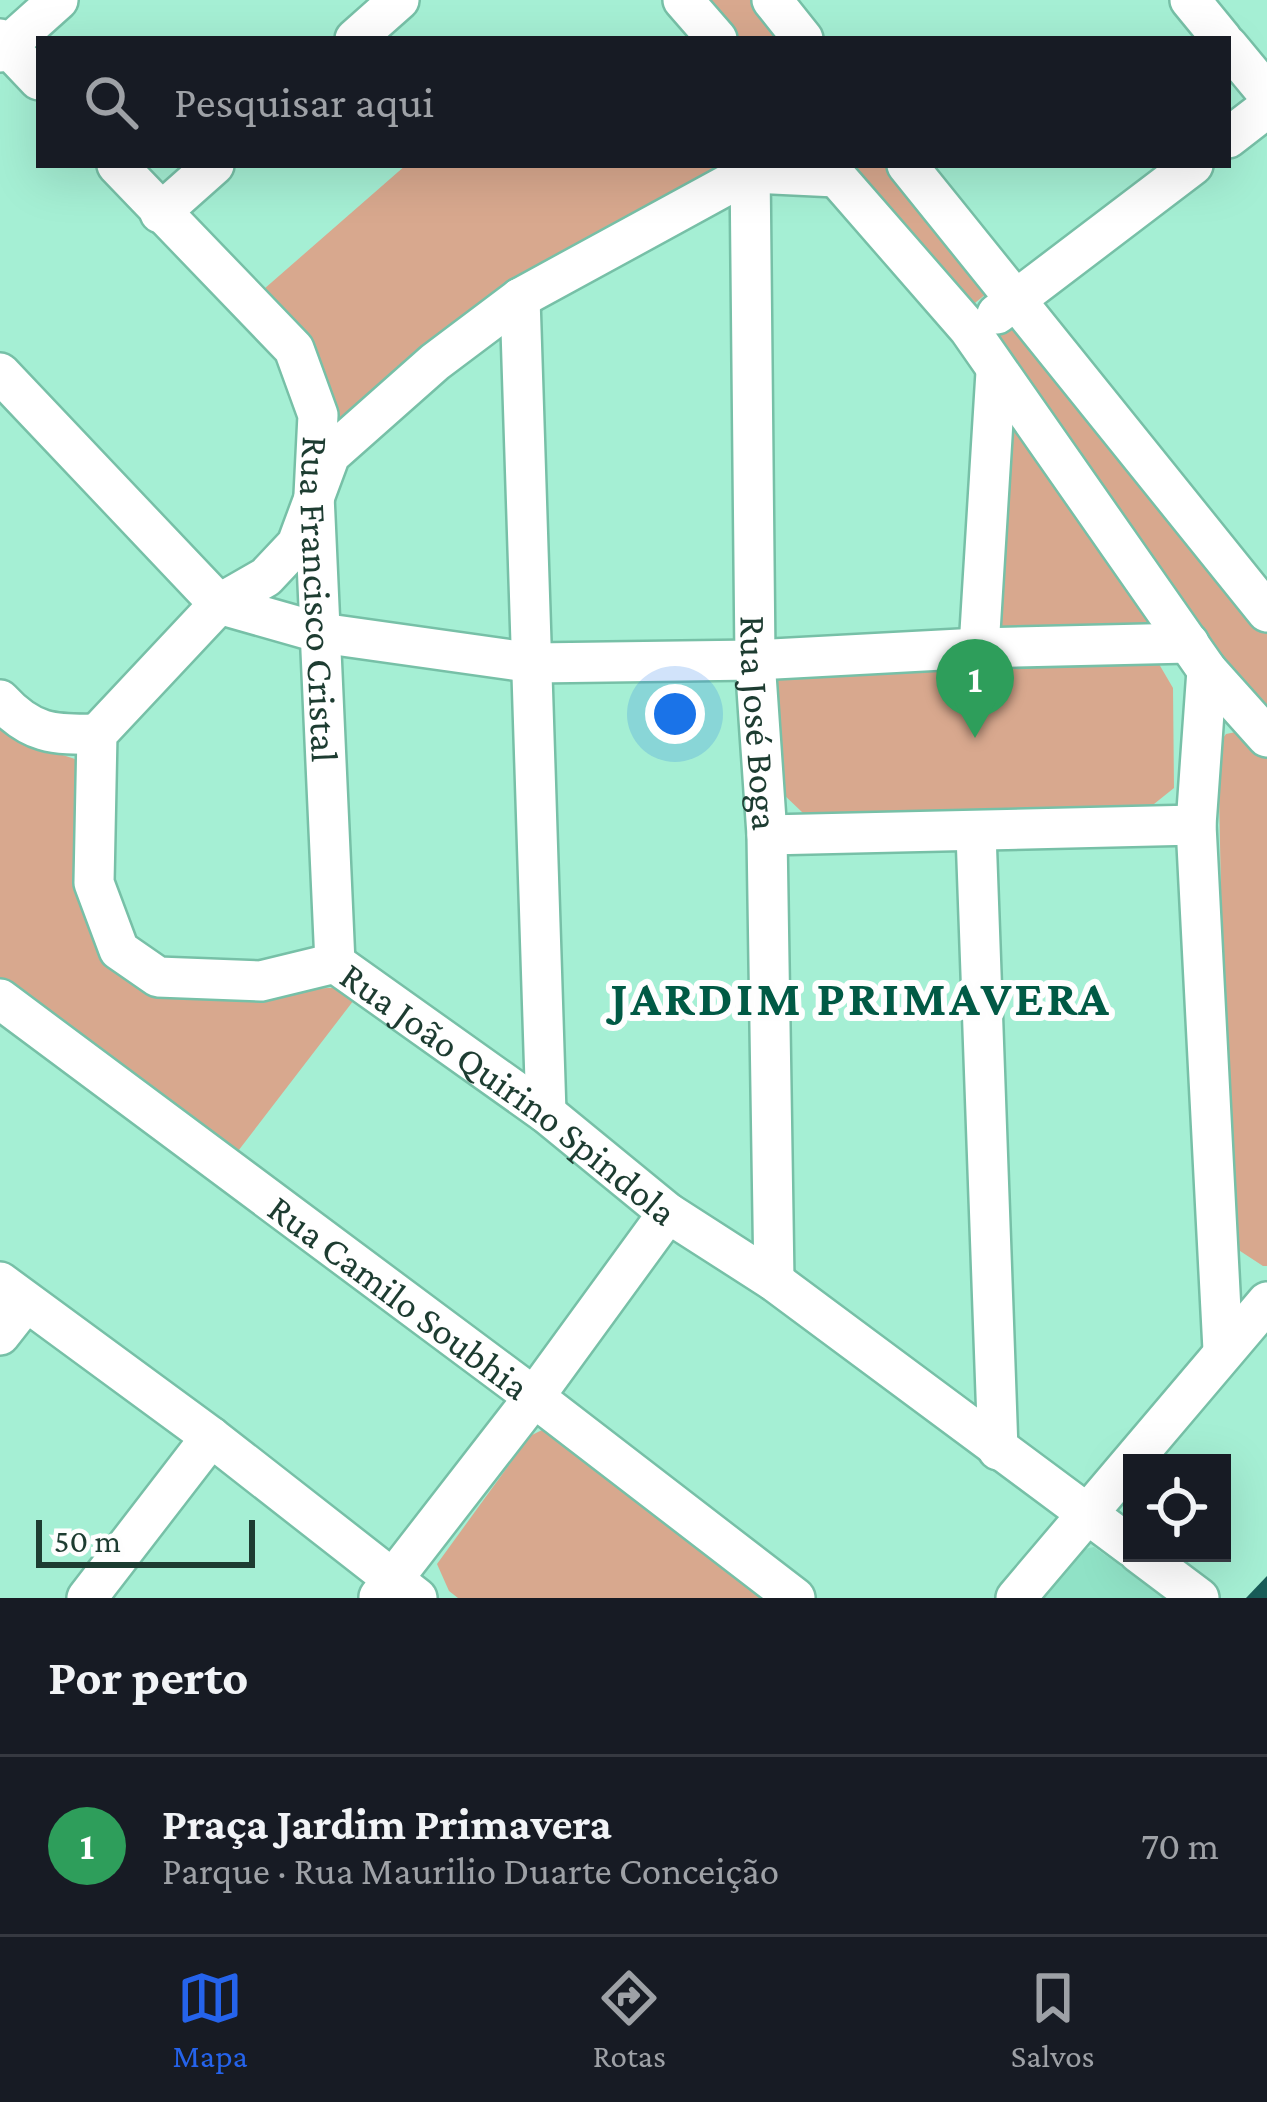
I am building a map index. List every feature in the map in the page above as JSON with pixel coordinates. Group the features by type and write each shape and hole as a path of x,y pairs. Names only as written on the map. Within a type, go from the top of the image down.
{"street":[{"path":"36,77 2,45 58,0"},
{"path":"358,36 399,0"},
{"path":"683,0 714,36"},
{"path":"772,0 801,36"},
{"path":"1190,0 1220,36"},
{"path":"1231,50 1267,93"},
{"path":"1231,136 1267,108"},
{"name":"Rua Francisco Cristal","path":"120,168 294,349 318,415 314,495 335,963"},
{"path":"160,213 211,168"},
{"path":"909,168 1267,612"},
{"path":"969,329 1019,300 1189,168"},
{"path":"0,700 19,721 54,735 97,734 219,604 266,577 297,544 330,455 435,362 520,298 750,169 831,171 969,329 1198,657 1267,737"},
{"name":"Rua José Boga","path":"750,169 754,660 767,835 773,1281"},
{"path":"520,298 546,1113"},
{"path":"979,648 996,371"},
{"path":"0,373 219,604 321,632 534,663 754,660 979,648 1198,657"},
{"path":"1198,657 1196,825 1223,1350"},
{"name":"Rua João Quirino Spindola","path":"97,734 94,883 119,950 158,977 261,981 335,963 546,1113 668,1213 773,1281 1123,1540"},
{"path":"767,835 1196,825"},
{"path":"976,832 998,1450"},
{"name":"Rua Camilo Soubhia","path":"0,999 795,1598"},
{"path":"0,1336 13,1292 211,1437 396,1592 668,1213"},
{"path":"1016,1598 1267,1302"},
{"path":"88,1598 211,1437"},
{"path":"1151,1562 1199,1598"}],"shaded area":[{"path":"705,0 756,0 786,36 734,36"},
{"path":"403,168 720,168 336,439 256,296"},
{"path":"844,168 891,168 986,294 970,307"},
{"path":"1013,322 1267,630 1267,713 1200,637 995,335"},
{"path":"1013,423 1158,630 1002,635 994,626"},
{"path":"1159,664 1173,688 1174,788 1149,808 803,813 781,792 773,687 784,670"},
{"path":"0,718 44,749 75,759 82,769 113,955 261,992 345,987 357,996 235,1155 0,981"},
{"path":"1245,733 1267,758 1267,1266 1237,1249 1228,1237 1218,745 1226,734"},
{"path":"546,1428 772,1598 458,1598 449,1591 437,1564 530,1436"},
{"path":"1094,1547 1166,1598 1035,1598 1070,1552"}],"building":[{"path":"1267,1576 1267,1598 1246,1598"}],"place":[{"name":"Praça Jardim Primavera","path":"975,738"}],"district":[{"name":"JARDIM PRIMAVERA","path":"861,997"}]}
